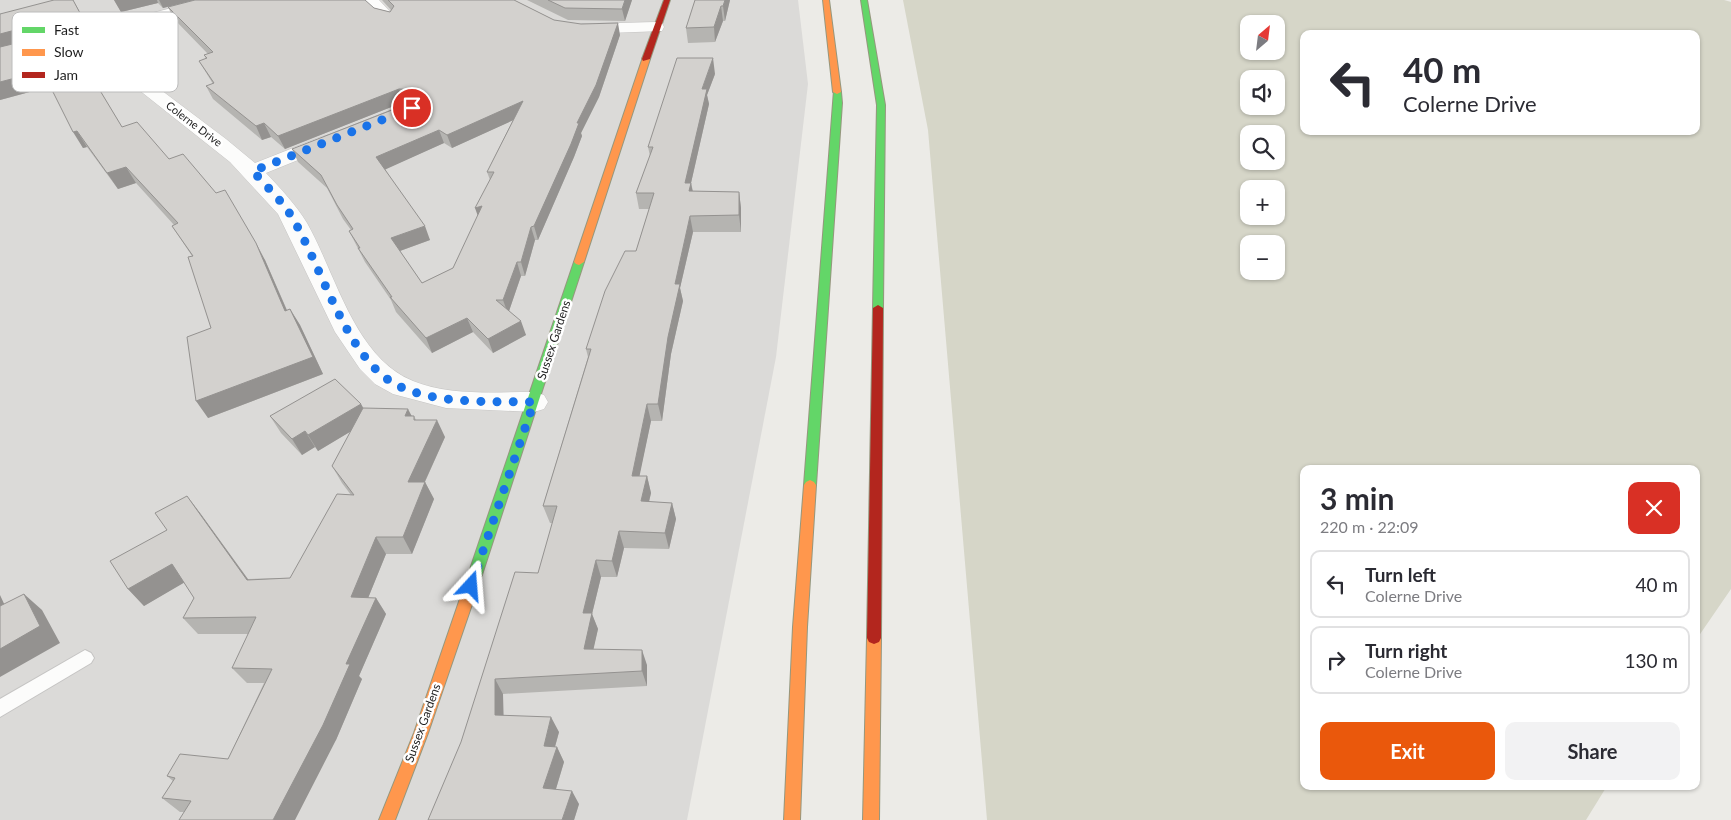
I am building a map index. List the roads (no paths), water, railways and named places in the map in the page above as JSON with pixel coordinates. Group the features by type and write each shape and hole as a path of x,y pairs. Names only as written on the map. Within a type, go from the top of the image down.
{"street":[{"path":"174,12 221,0"},
{"path":"370,0 388,18"},
{"name":"Sussex Gardens","path":"387,820 420,733 534,402 656,28 667,0"},
{"path":"792,820 800,627 838,103 826,0"},
{"path":"864,0 881,105 870,820"},
{"path":"563,26 584,29 656,28"},
{"name":"Colerne Drive","path":"151,92 253,171 288,211 354,341 370,364 395,384 419,393 453,399 534,402"},
{"path":"253,171 344,134"}],"lane":[{"path":"0,709 85,658"}]}
